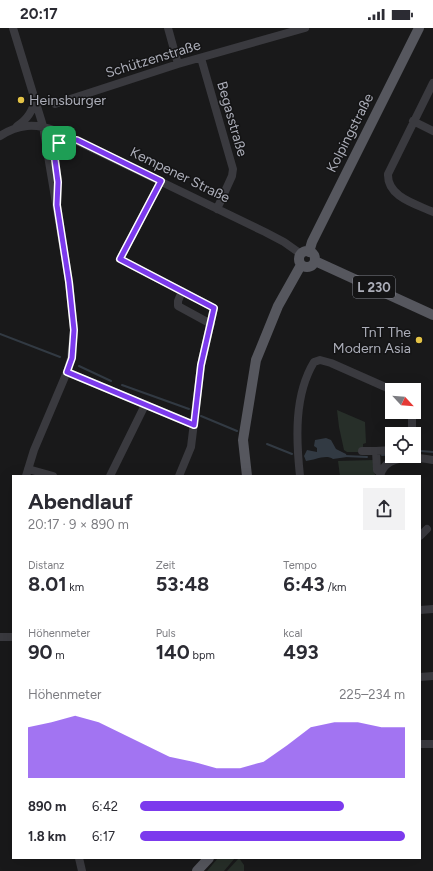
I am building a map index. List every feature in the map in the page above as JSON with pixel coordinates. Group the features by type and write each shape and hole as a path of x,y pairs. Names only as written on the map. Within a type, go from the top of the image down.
{"main road":[{"name":"Kolpingstraße","path":"305,253 312,242 419,28"},
{"path":"305,253 313,254 315,261 309,267 302,265 299,260 305,253"},
{"name":"L 230","path":"315,261 433,315"},
{"path":"247,475 244,440 256,360 278,306 302,265"},
{"path":"197,871 208,859"}],"street":[{"path":"13,28 36,99 43,126 69,282 74,330 72,358 34,450 27,473 44,475"},
{"path":"168,28 178,64"},
{"name":"Schützenstraße","path":"55,104 178,64 305,28"},
{"name":"Begasstraße","path":"201,58 233,169 232,176 217,209"},
{"path":"433,83 388,174 389,184 394,192 433,212"},
{"path":"0,136 28,117 32,111 36,99"},
{"path":"413,121 433,131"},
{"path":"11,129 29,125 43,126"},
{"name":"Kempener Straße","path":"43,126 77,140 305,253"},
{"path":"57,205 58,182 54,152 55,146 62,141 77,140"},
{"path":"161,181 120,259 214,308 201,365 191,447 179,475"},
{"path":"182,291 178,301 178,306 211,324"},
{"path":"300,475 297,448 297,424 305,383 309,370 314,362 320,360 331,363 385,387"},
{"path":"67,372 194,425"},
{"path":"110,475 145,404"},
{"path":"362,452 385,450"},
{"path":"376,451 377,470 380,475 389,463"},
{"path":"421,458 433,460"},
{"path":"421,535 428,529"},
{"path":"421,610 433,609"},
{"path":"0,637 12,637"},
{"path":"421,677 433,676"},
{"path":"421,744 433,744"},
{"path":"79,859 82,871"}],"shaded area":[{"path":"337,410 365,422 366,443 363,444 363,452 347,452 344,450"},
{"path":"326,438 331,440 336,449 346,454 347,457 333,459 324,457 306,461 304,456 307,450 317,452 317,448 314,446 315,440"},
{"path":"374,460 375,475 340,475 338,461"},
{"path":"217,859 234,859 224,871 207,871"},
{"path":"238,859 244,865 244,871 227,871"}],"waterway":[{"path":"0,334 60,357"},
{"path":"79,366 111,381"},
{"path":"122,385 189,409"},
{"path":"201,416 237,431"},
{"path":"267,444 292,454"},
{"path":"421,451 433,452"},
{"path":"345,456 367,457"}],"place":[{"name":"Heinsburger","path":"21,100"},
{"name":"TnT The Modern Asia","path":"419,340"}],"route":[{"path":"67,140 77,140 161,181 120,259 210,304 214,308 201,365 194,425 67,372 72,358 74,330 69,282 57,205 58,182 54,152 55,146 59,143 67,140"}]}
